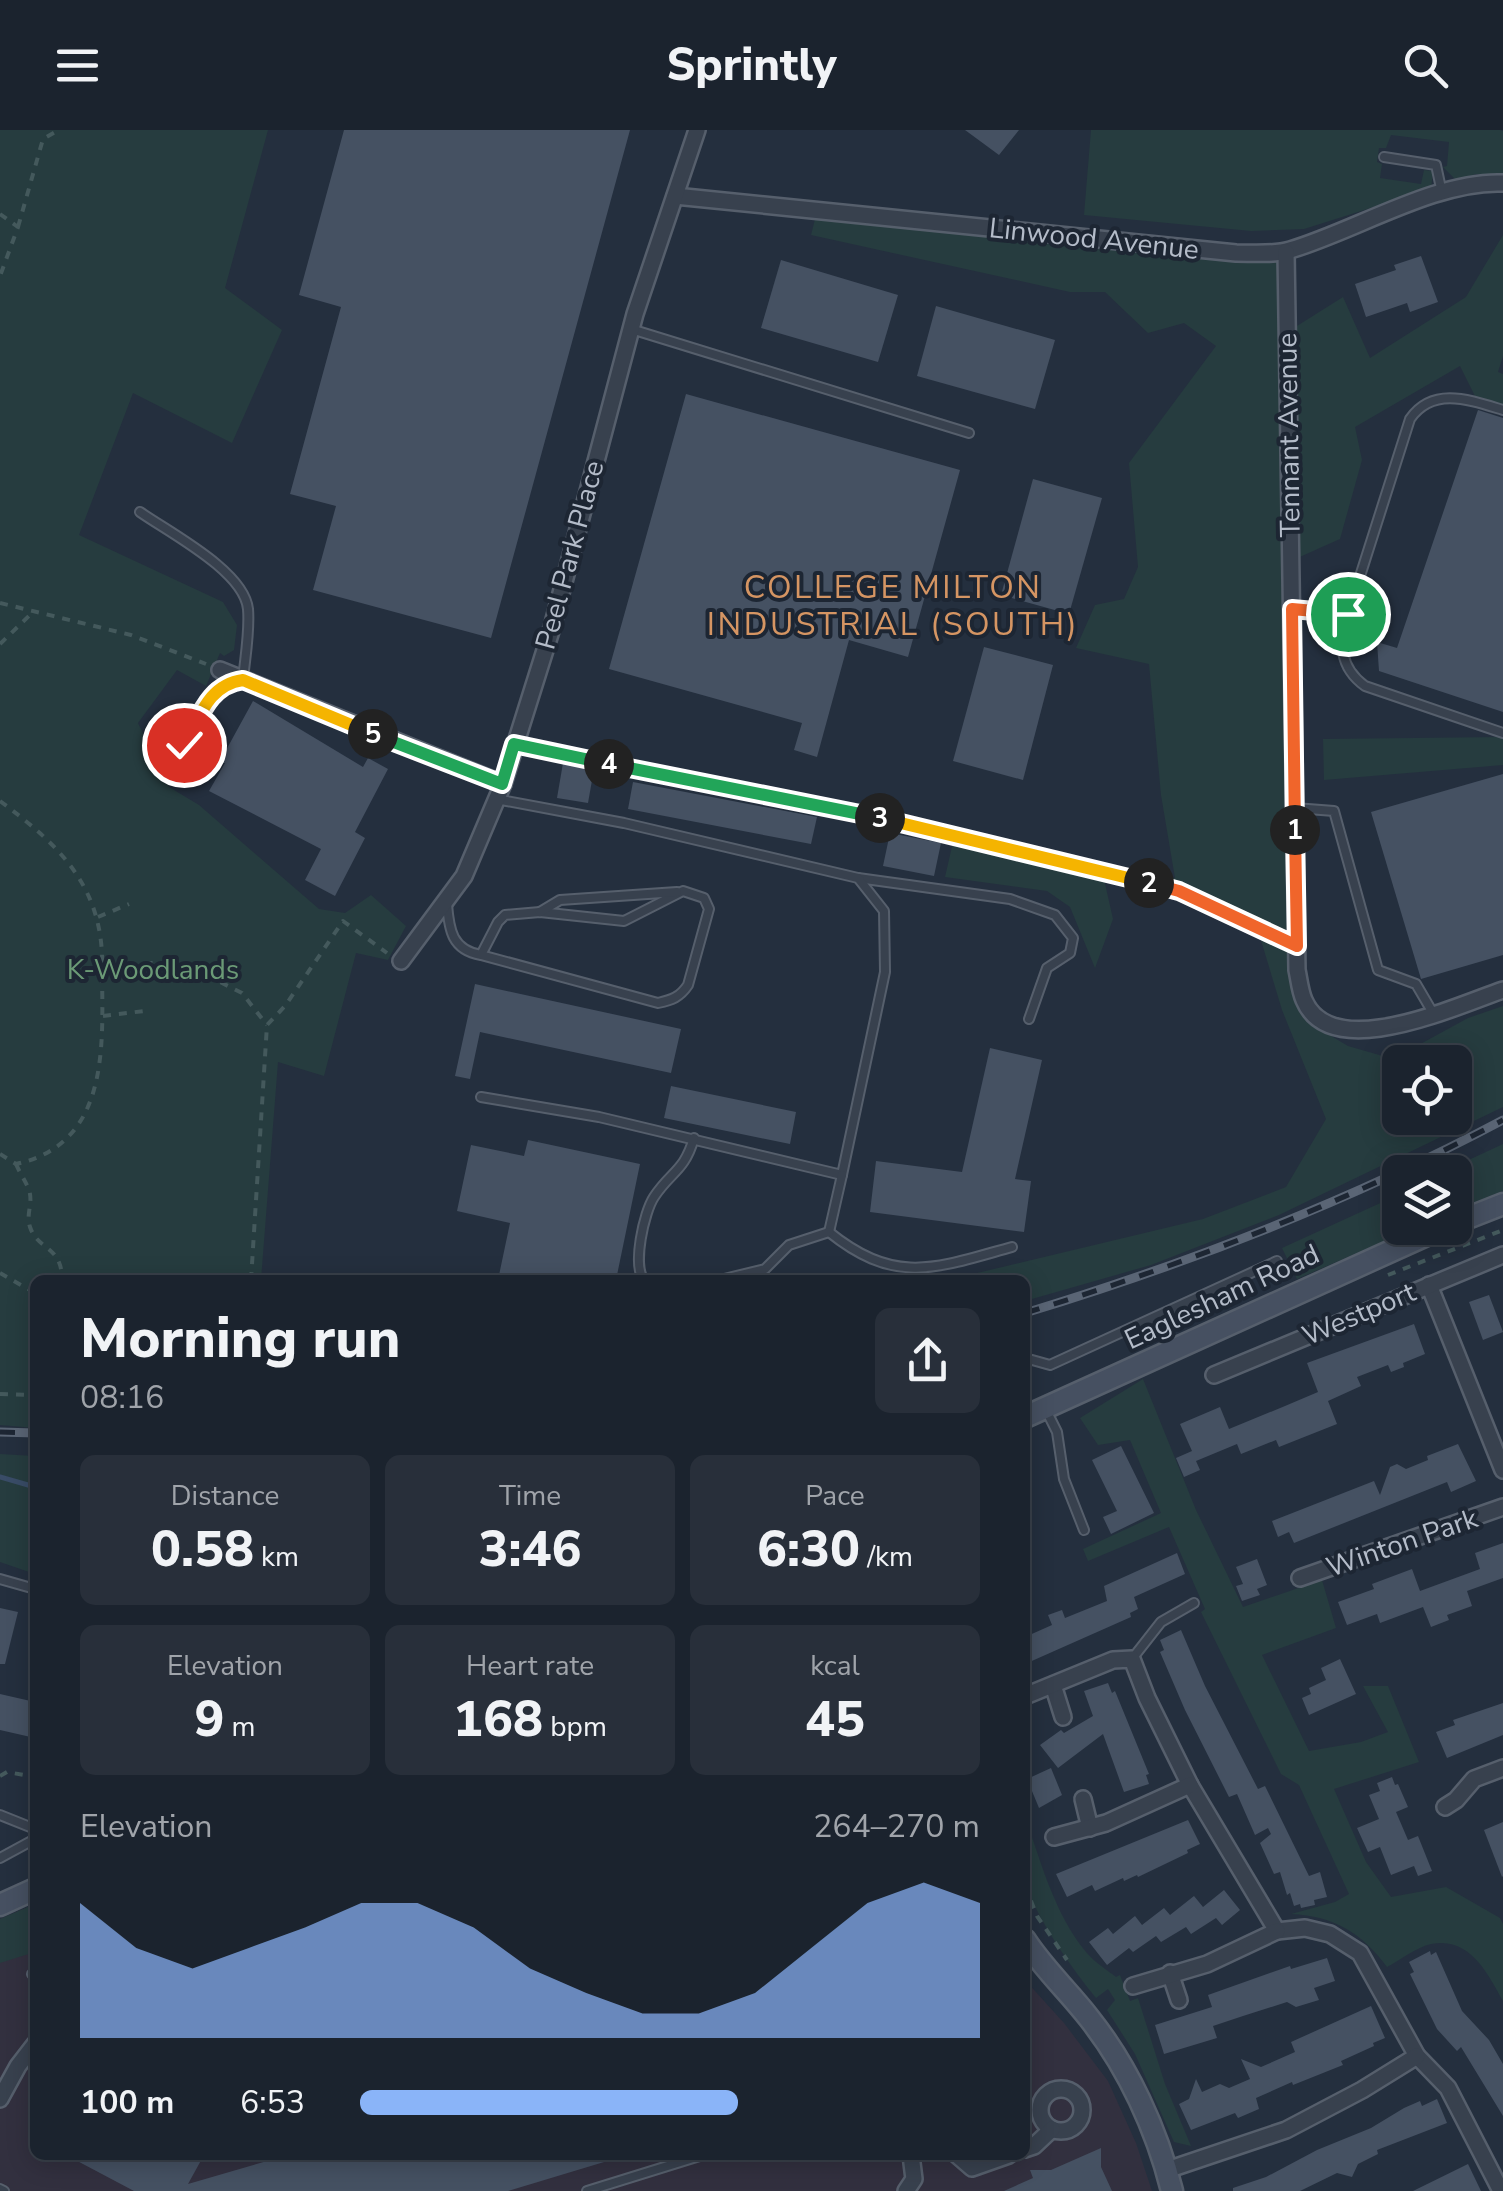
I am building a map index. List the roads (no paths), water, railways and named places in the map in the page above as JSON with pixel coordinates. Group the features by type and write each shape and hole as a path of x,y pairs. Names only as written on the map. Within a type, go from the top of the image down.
{"main road":[{"path":"1472,1216 1503,1204"},
{"name":"Eaglesham Road","path":"1030,1415 1405,1245"},
{"path":"0,1905 30,1891"},
{"path":"1030,1949 1091,2020 1124,2071 1149,2122 1169,2181"}],"street":[{"name":"Peel Park Place","path":"401,961 447,904 464,876 499,792 550,630 631,328 697,130"},
{"name":"Linwood Avenue","path":"675,196 1236,253 1286,252 1442,193 1480,182 1503,183"},
{"name":"Tennant Avenue","path":"1286,252 1297,970 1305,1003 1325,1022 1350,1031 1385,1029 1503,990"},
{"path":"220,670 499,792"},
{"name":"Westport","path":"1214,1375 1503,1255"},
{"path":"1429,1284 1503,1470"},
{"name":"Winton Park","path":"1300,1578 1503,1508"},
{"path":"1030,1694 1113,1660 1132,1659 1190,1785 1276,1931"},
{"path":"1053,1685 1063,1718"},
{"path":"1445,1808 1474,1780 1503,1768"},
{"path":"1054,1837 1090,1828 1190,1785"},
{"path":"1084,1799 1090,1828"},
{"path":"1133,1986 1207,1964 1276,1931 1305,1928 1330,1934 1360,1953 1417,2056 1448,2088 1501,2191"},
{"path":"1170,1973 1179,2000"},
{"path":"0,2099 30,2050"},
{"path":"1169,2181 1286,2130 1417,2056"},
{"path":"1030,2147 1034,2146 1039,2122"},
{"path":"906,2191 914,2179 916,2160"},
{"path":"963,2160 972,2168 995,2160"}],"lane":[{"path":"1384,157 1436,165 1442,193"},
{"path":"631,328 969,433"},
{"path":"1503,410 1456,398 1441,398 1417,409 1410,420 1348,614 1342,648 1348,670 1365,686 1503,733"},
{"path":"140,512 207,557 236,583 248,608 243,680 227,682 214,691 184,745"},
{"path":"1292,609 1348,614"},
{"path":"499,792 858,878 1010,899 1055,915 1073,938 1070,952 1047,968 1029,1019"},
{"path":"1295,808 1334,812 1378,970 1416,984 1433,1013"},
{"path":"829,1232 885,972 884,911 858,878"},
{"path":"447,904 448,929 459,947 658,1003 681,995 688,985 709,909 704,898 683,891 560,900 540,912"},
{"path":"481,955 505,915 540,912 624,920 683,891"},
{"path":"481,1097 562,1108 842,1176"},
{"path":"639,1275 637,1260 652,1199 688,1160 694,1138"},
{"path":"829,1232 858,1254 899,1268 940,1267 1012,1247"},
{"path":"740,1275 765,1269 789,1245 829,1232"},
{"path":"1030,1359 1050,1365 1277,1261"},
{"path":"1045,1408 1057,1432 1064,1479 1084,1530"},
{"path":"0,1579 30,1588"},
{"path":"1132,1659 1162,1622 1194,1602"},
{"path":"0,1815 30,1827"},
{"path":"0,1858 30,1842"},
{"path":"587,2191 688,2160"}],"waterway":[{"path":"0,1477 30,1486"}],"railway":[{"path":"1030,1311 1269,1228 1387,1177 1503,1120"},
{"path":"0,1432 30,1433"}],"district":[{"name":"COLLEGE MILTON INDUSTRIAL (SOUTH)","path":"893,606"}],"park label":[{"name":"K-Woodlands","path":"153,970"}]}
